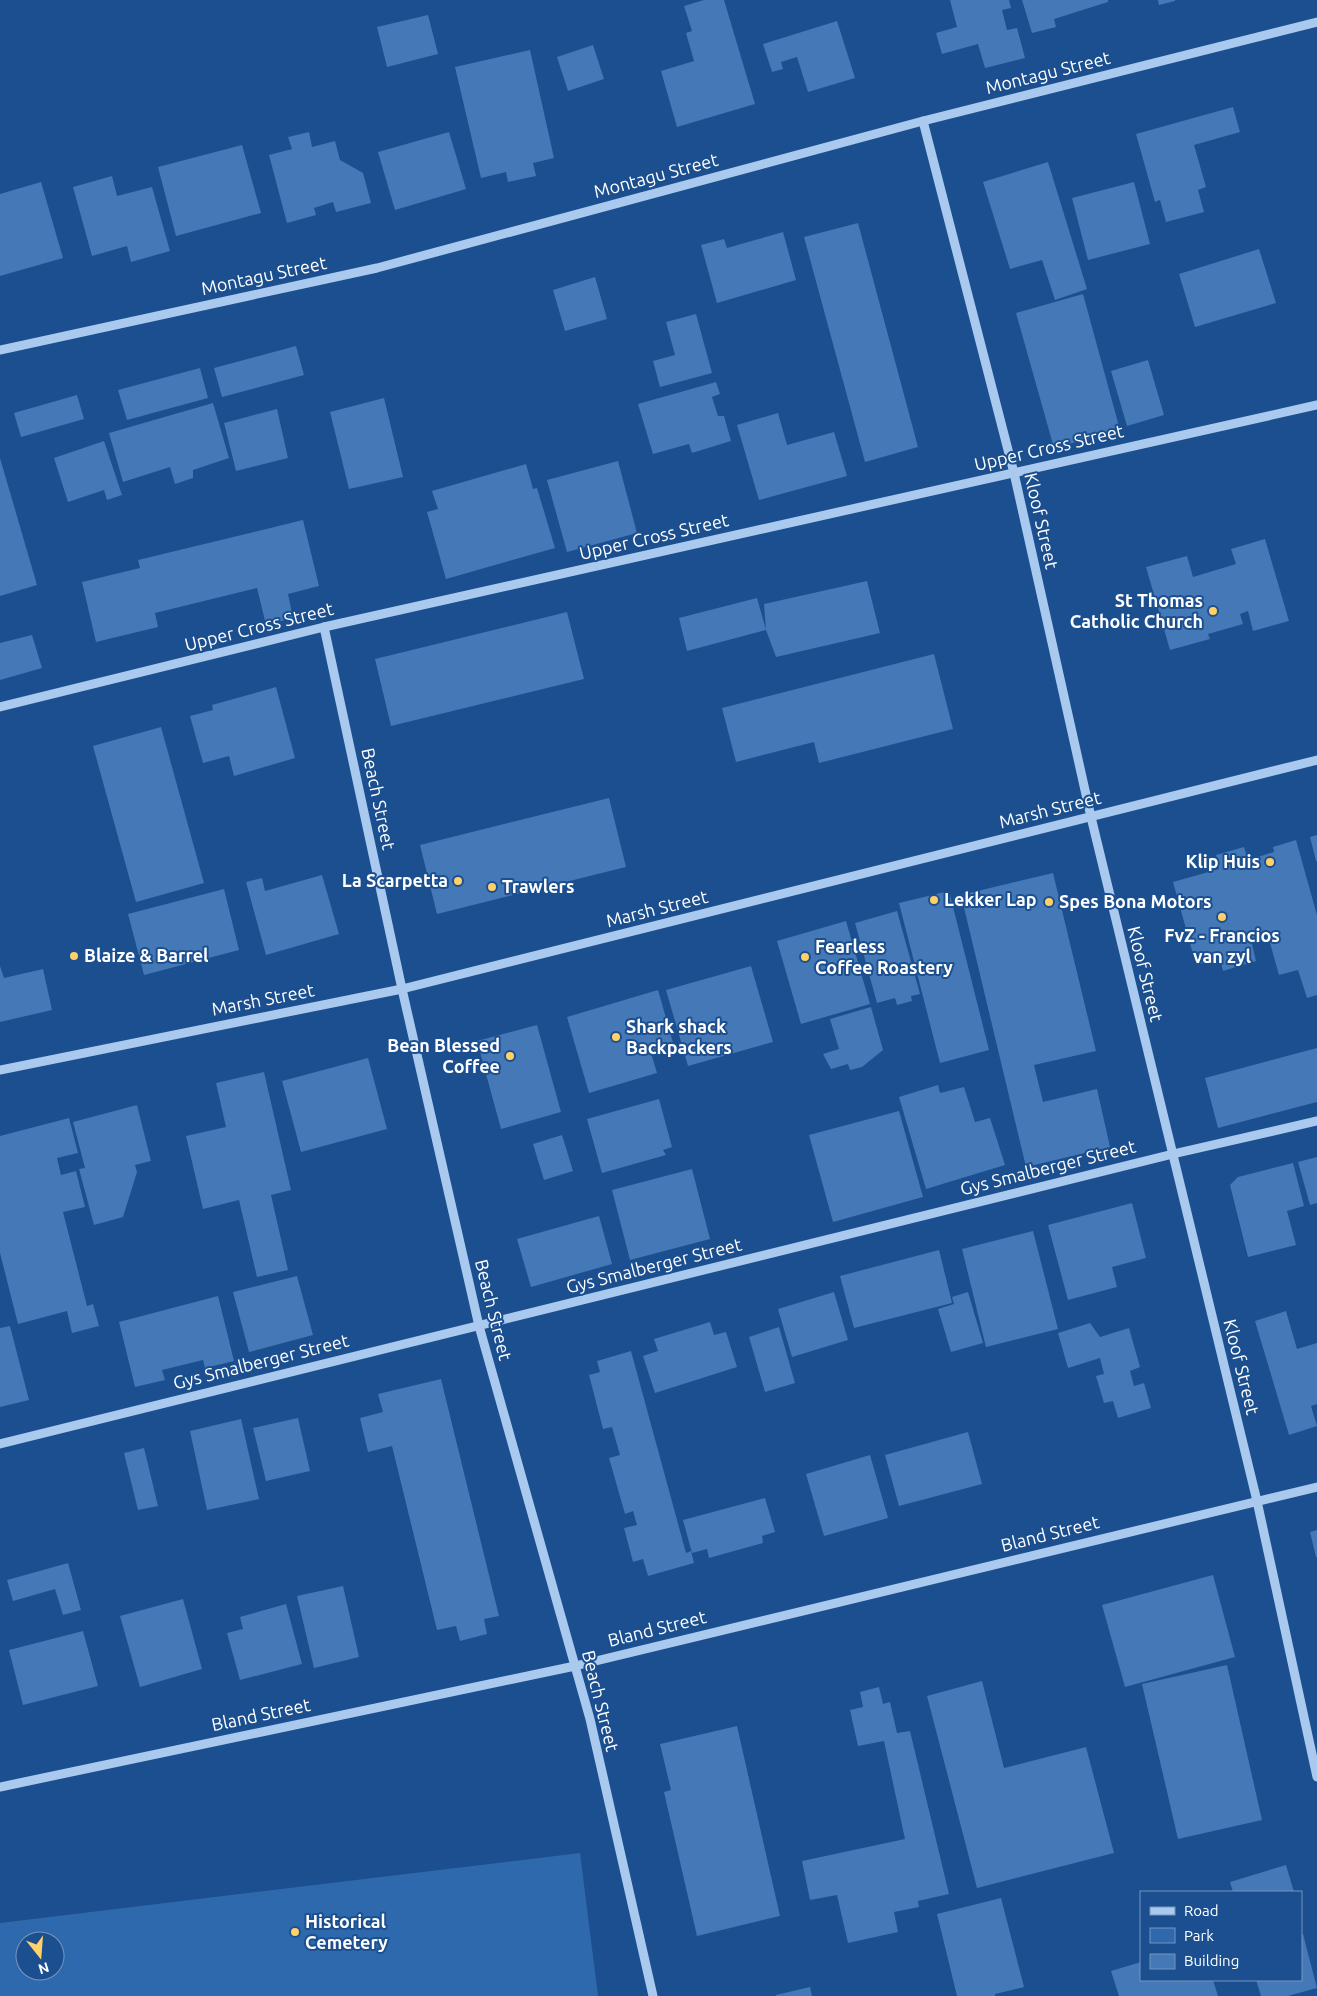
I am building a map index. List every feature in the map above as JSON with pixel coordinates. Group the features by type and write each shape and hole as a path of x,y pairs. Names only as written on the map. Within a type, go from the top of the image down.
{"street":[{"name":"Montagu Street","path":"0,350 377,268 923,121 1317,22"},
{"name":"Kloof Street","path":"923,121 1014,473 1091,817 1256,1501 1317,1777"},
{"name":"Upper Cross Street","path":"0,707 324,627 1317,405"},
{"name":"Beach Street","path":"324,627 402,989 479,1326 590,1719 652,1996"},
{"name":"Marsh Street","path":"0,1070 402,989 1317,760"},
{"name":"Gys Smalberger Street","path":"0,1444 1173,1154 1317,1121"},
{"name":"Bland Street","path":"0,1787 575,1666 1317,1487"}],"green space":[{"name":"Historical Cemetery","path":"580,1853 598,1996 0,1996 0,1923"}],"building":[{"path":"704,0 724,0 755,104 677,127 661,71 694,61 686,33 692,31 684,6"},
{"path":"950,0 1009,0 1011,8 1002,10 1007,30 1017,28 1025,58 985,68 978,44 942,54 936,33 957,27"},
{"path":"1022,0 1108,0 1108,2 1054,19 1056,27 1032,33"},
{"path":"1158,0 1175,0 1175,1 1159,5"},
{"path":"428,15 438,54 387,67 377,27"},
{"path":"837,21 855,78 808,92 797,57 781,62 783,69 772,72 763,44"},
{"path":"593,45 604,79 568,91 557,57"},
{"path":"530,50 554,158 533,163 536,176 508,182 506,172 481,178 455,67"},
{"path":"1233,107 1240,132 1194,145 1206,187 1198,190 1204,212 1166,222 1160,200 1155,202 1136,134"},
{"path":"309,132 312,147 335,141 340,160 363,173 371,203 336,212 333,202 314,208 316,215 287,223 269,155 292,149 288,137"},
{"path":"449,132 466,189 395,210 378,152"},
{"path":"242,145 261,213 176,236 158,167"},
{"path":"1048,162 1087,289 1055,300 1042,260 1010,269 983,182"},
{"path":"112,176 117,196 152,187 170,251 131,262 127,246 92,256 73,187"},
{"path":"41,182 63,258 0,276 0,194"},
{"path":"1134,182 1150,244 1088,260 1072,198"},
{"path":"858,223 918,447 865,462 804,237"},
{"path":"783,232 796,280 717,303 701,245 724,239 727,248"},
{"path":"1259,249 1276,303 1195,327 1179,274"},
{"path":"595,277 607,319 565,331 553,290"},
{"path":"1083,294 1120,430 1054,448 1016,313"},
{"path":"696,314 712,373 660,387 653,361 675,355 666,322"},
{"path":"296,346 304,375 222,397 214,368"},
{"path":"1148,360 1164,415 1127,426 1111,371"},
{"path":"200,368 208,398 127,420 118,390"},
{"path":"716,382 720,394 712,397 718,416 724,416 731,441 692,453 689,444 653,454 638,404"},
{"path":"77,395 84,419 21,437 14,413"},
{"path":"384,398 403,477 349,489 330,412"},
{"path":"213,403 229,458 193,470 193,478 175,484 170,467 123,482 109,433"},
{"path":"277,409 288,458 236,471 224,423"},
{"path":"778,413 787,445 834,432 847,476 759,500 737,425"},
{"path":"104,441 122,495 107,500 104,490 68,502 54,458"},
{"path":"0,458 37,585 0,596"},
{"path":"618,461 637,533 567,552 547,480"},
{"path":"526,464 533,489 537,488 555,548 446,579 427,512 438,509 432,491"},
{"path":"303,520 319,586 288,594 293,618 266,625 257,588 155,613 158,627 96,642 82,582 140,568 138,560"},
{"path":"1265,539 1289,621 1253,631 1248,611 1240,614 1243,624 1208,634 1210,639 1170,650 1146,567 1187,556 1193,577 1236,564 1231,549"},
{"path":"867,581 880,633 776,657 766,630 764,604"},
{"path":"757,598 766,630 687,651 679,618"},
{"path":"567,612 584,679 391,726 375,659"},
{"path":"32,635 42,668 0,680 0,643"},
{"path":"934,654 953,729 819,763 814,742 736,762 722,708"},
{"path":"276,687 295,758 234,776 229,756 203,763 190,716 213,710 212,705"},
{"path":"161,727 204,883 136,902 93,746"},
{"path":"609,798 626,867 437,914 420,845"},
{"path":"1317,835 1317,861 1316,861 1310,837"},
{"path":"1296,840 1317,915 1317,995 1307,998 1298,970 1279,975 1268,936 1251,940 1256,961 1223,971 1220,959 1196,965 1173,882 1219,869 1216,855 1244,847 1248,860 1274,852 1273,847"},
{"path":"1053,873 1096,1051 1034,1065 1043,1102 1097,1089 1110,1147 1026,1167 961,895"},
{"path":"322,875 339,934 266,955 246,882 262,878 265,891"},
{"path":"224,889 239,950 144,975 128,914"},
{"path":"949,891 989,1050 940,1063 899,903"},
{"path":"897,911 920,994 911,996 912,1001 897,1005 895,998 877,1003 855,923"},
{"path":"846,921 870,1004 801,1024 777,941"},
{"path":"0,966 4,978 43,969 52,1010 0,1022"},
{"path":"751,966 773,1042 688,1066 666,990"},
{"path":"658,990 674,1046 651,1053 657,1073 589,1093 567,1017"},
{"path":"871,1007 883,1050 862,1067 850,1070 848,1064 831,1069 823,1054 839,1049 830,1019"},
{"path":"537,1025 561,1112 501,1129 477,1041"},
{"path":"1317,1048 1317,1102 1218,1128 1205,1078"},
{"path":"368,1058 387,1129 301,1152 282,1081"},
{"path":"264,1072 291,1190 271,1195 288,1270 257,1277 239,1200 203,1209 186,1136 226,1127 216,1083"},
{"path":"938,1085 940,1093 964,1087 975,1122 990,1118 1005,1165 926,1189 899,1097"},
{"path":"659,1099 672,1147 663,1150 666,1155 602,1173 587,1119"},
{"path":"137,1105 151,1161 135,1165 137,1172 123,1217 94,1225 79,1169 85,1168 73,1122"},
{"path":"899,1111 923,1197 833,1222 809,1135"},
{"path":"69,1118 78,1153 57,1158 61,1175 76,1171 85,1207 63,1212 87,1306 93,1304 99,1326 72,1333 67,1311 18,1324 0,1253 0,1136"},
{"path":"562,1135 573,1171 544,1180 533,1144"},
{"path":"1317,1157 1317,1203 1310,1205 1298,1162"},
{"path":"1293,1163 1304,1206 1287,1211 1296,1245 1248,1257 1230,1185 1238,1177"},
{"path":"692,1169 710,1239 630,1260 612,1190"},
{"path":"1132,1203 1146,1258 1112,1267 1117,1287 1068,1300 1048,1225"},
{"path":"599,1216 612,1264 531,1287 517,1239"},
{"path":"1033,1231 1058,1329 986,1347 962,1249"},
{"path":"939,1250 952,1303 854,1328 840,1276"},
{"path":"297,1276 313,1335 249,1352 233,1292"},
{"path":"834,1292 848,1340 792,1357 778,1309"},
{"path":"968,1292 983,1343 951,1352 938,1309 954,1304 952,1297"},
{"path":"218,1296 234,1361 205,1368 203,1360 162,1370 165,1380 135,1387 119,1322"},
{"path":"1286,1311 1297,1349 1317,1343 1317,1404 1311,1406 1317,1426 1289,1435 1255,1321"},
{"path":"710,1322 714,1335 726,1332 737,1367 655,1393 643,1356 658,1351 654,1339"},
{"path":"1090,1323 1100,1337 1129,1328 1140,1367 1130,1371 1134,1386 1144,1383 1151,1408 1118,1418 1113,1401 1104,1403 1096,1376 1104,1374 1100,1358 1068,1368 1058,1333"},
{"path":"10,1326 29,1400 0,1407 0,1328"},
{"path":"779,1327 795,1383 765,1392 749,1337"},
{"path":"631,1351 686,1553 691,1551 694,1563 648,1576 643,1559 633,1562 624,1528 637,1525 633,1511 625,1514 609,1458 620,1455 612,1427 603,1429 589,1375 600,1372 597,1361"},
{"path":"441,1379 499,1616 484,1619 487,1634 460,1641 456,1626 437,1630 392,1446 368,1452 360,1418 383,1412 378,1394"},
{"path":"298,1418 310,1471 266,1481 253,1428"},
{"path":"241,1419 259,1499 207,1510 190,1431"},
{"path":"968,1432 982,1484 899,1506 885,1455"},
{"path":"144,1448 158,1506 138,1510 124,1453"},
{"path":"870,1455 888,1518 824,1536 806,1474"},
{"path":"765,1498 775,1532 762,1536 763,1543 709,1558 707,1549 692,1553 683,1520"},
{"path":"1317,1530 1317,1557 1316,1557 1310,1532"},
{"path":"68,1563 81,1610 63,1615 55,1589 13,1601 7,1580"},
{"path":"1213,1575 1235,1657 1125,1687 1102,1605"},
{"path":"343,1586 359,1657 314,1668 297,1596"},
{"path":"183,1599 202,1669 140,1687 120,1616"},
{"path":"286,1604 302,1664 240,1680 227,1633 243,1629 240,1617"},
{"path":"83,1631 98,1686 23,1705 9,1650"},
{"path":"1227,1665 1262,1820 1178,1839 1142,1684"},
{"path":"982,1681 1004,1768 1086,1747 1114,1853 977,1888 927,1696"},
{"path":"879,1687 883,1704 890,1702 897,1733 910,1731 949,1894 918,1901 919,1907 894,1912 898,1932 848,1943 837,1895 810,1900 802,1861 905,1839 884,1741 858,1746 850,1710 863,1707 860,1692"},
{"path":"737,1726 780,1916 697,1936 664,1792 671,1790 660,1744"},
{"path":"1286,1865 1294,1891 1233,1891 1230,1882"},
{"path":"1001,1898 1024,1987 995,1994 995,1996 957,1996 937,1914"},
{"path":"1303,1934 1317,1988 1288,1996 1261,1996 1256,1981 1302,1981"},
{"path":"1140,1962 1140,1981 1213,1981 1218,1996 1119,1996 1111,1971"},
{"path":"810,1987 812,1996 776,1996 776,1995"}],"place":[{"name":"St Thomas Catholic Church","path":"1213,611"},
{"name":"Klip Huis","path":"1270,862"},
{"name":"La Scarpetta","path":"458,881"},
{"name":"Trawlers","path":"492,887"},
{"name":"Lekker Lap","path":"934,900"},
{"name":"Spes Bona Motors","path":"1049,902"},
{"name":"FvZ - Francios van zyl","path":"1222,917"},
{"name":"Blaize & Barrel","path":"74,956"},
{"name":"Fearless Coffee Roastery","path":"805,957"},
{"name":"Shark shack Backpackers","path":"616,1037"},
{"name":"Bean Blessed Coffee","path":"510,1056"},
{"name":"Historical Cemetery","path":"295,1932"}]}
